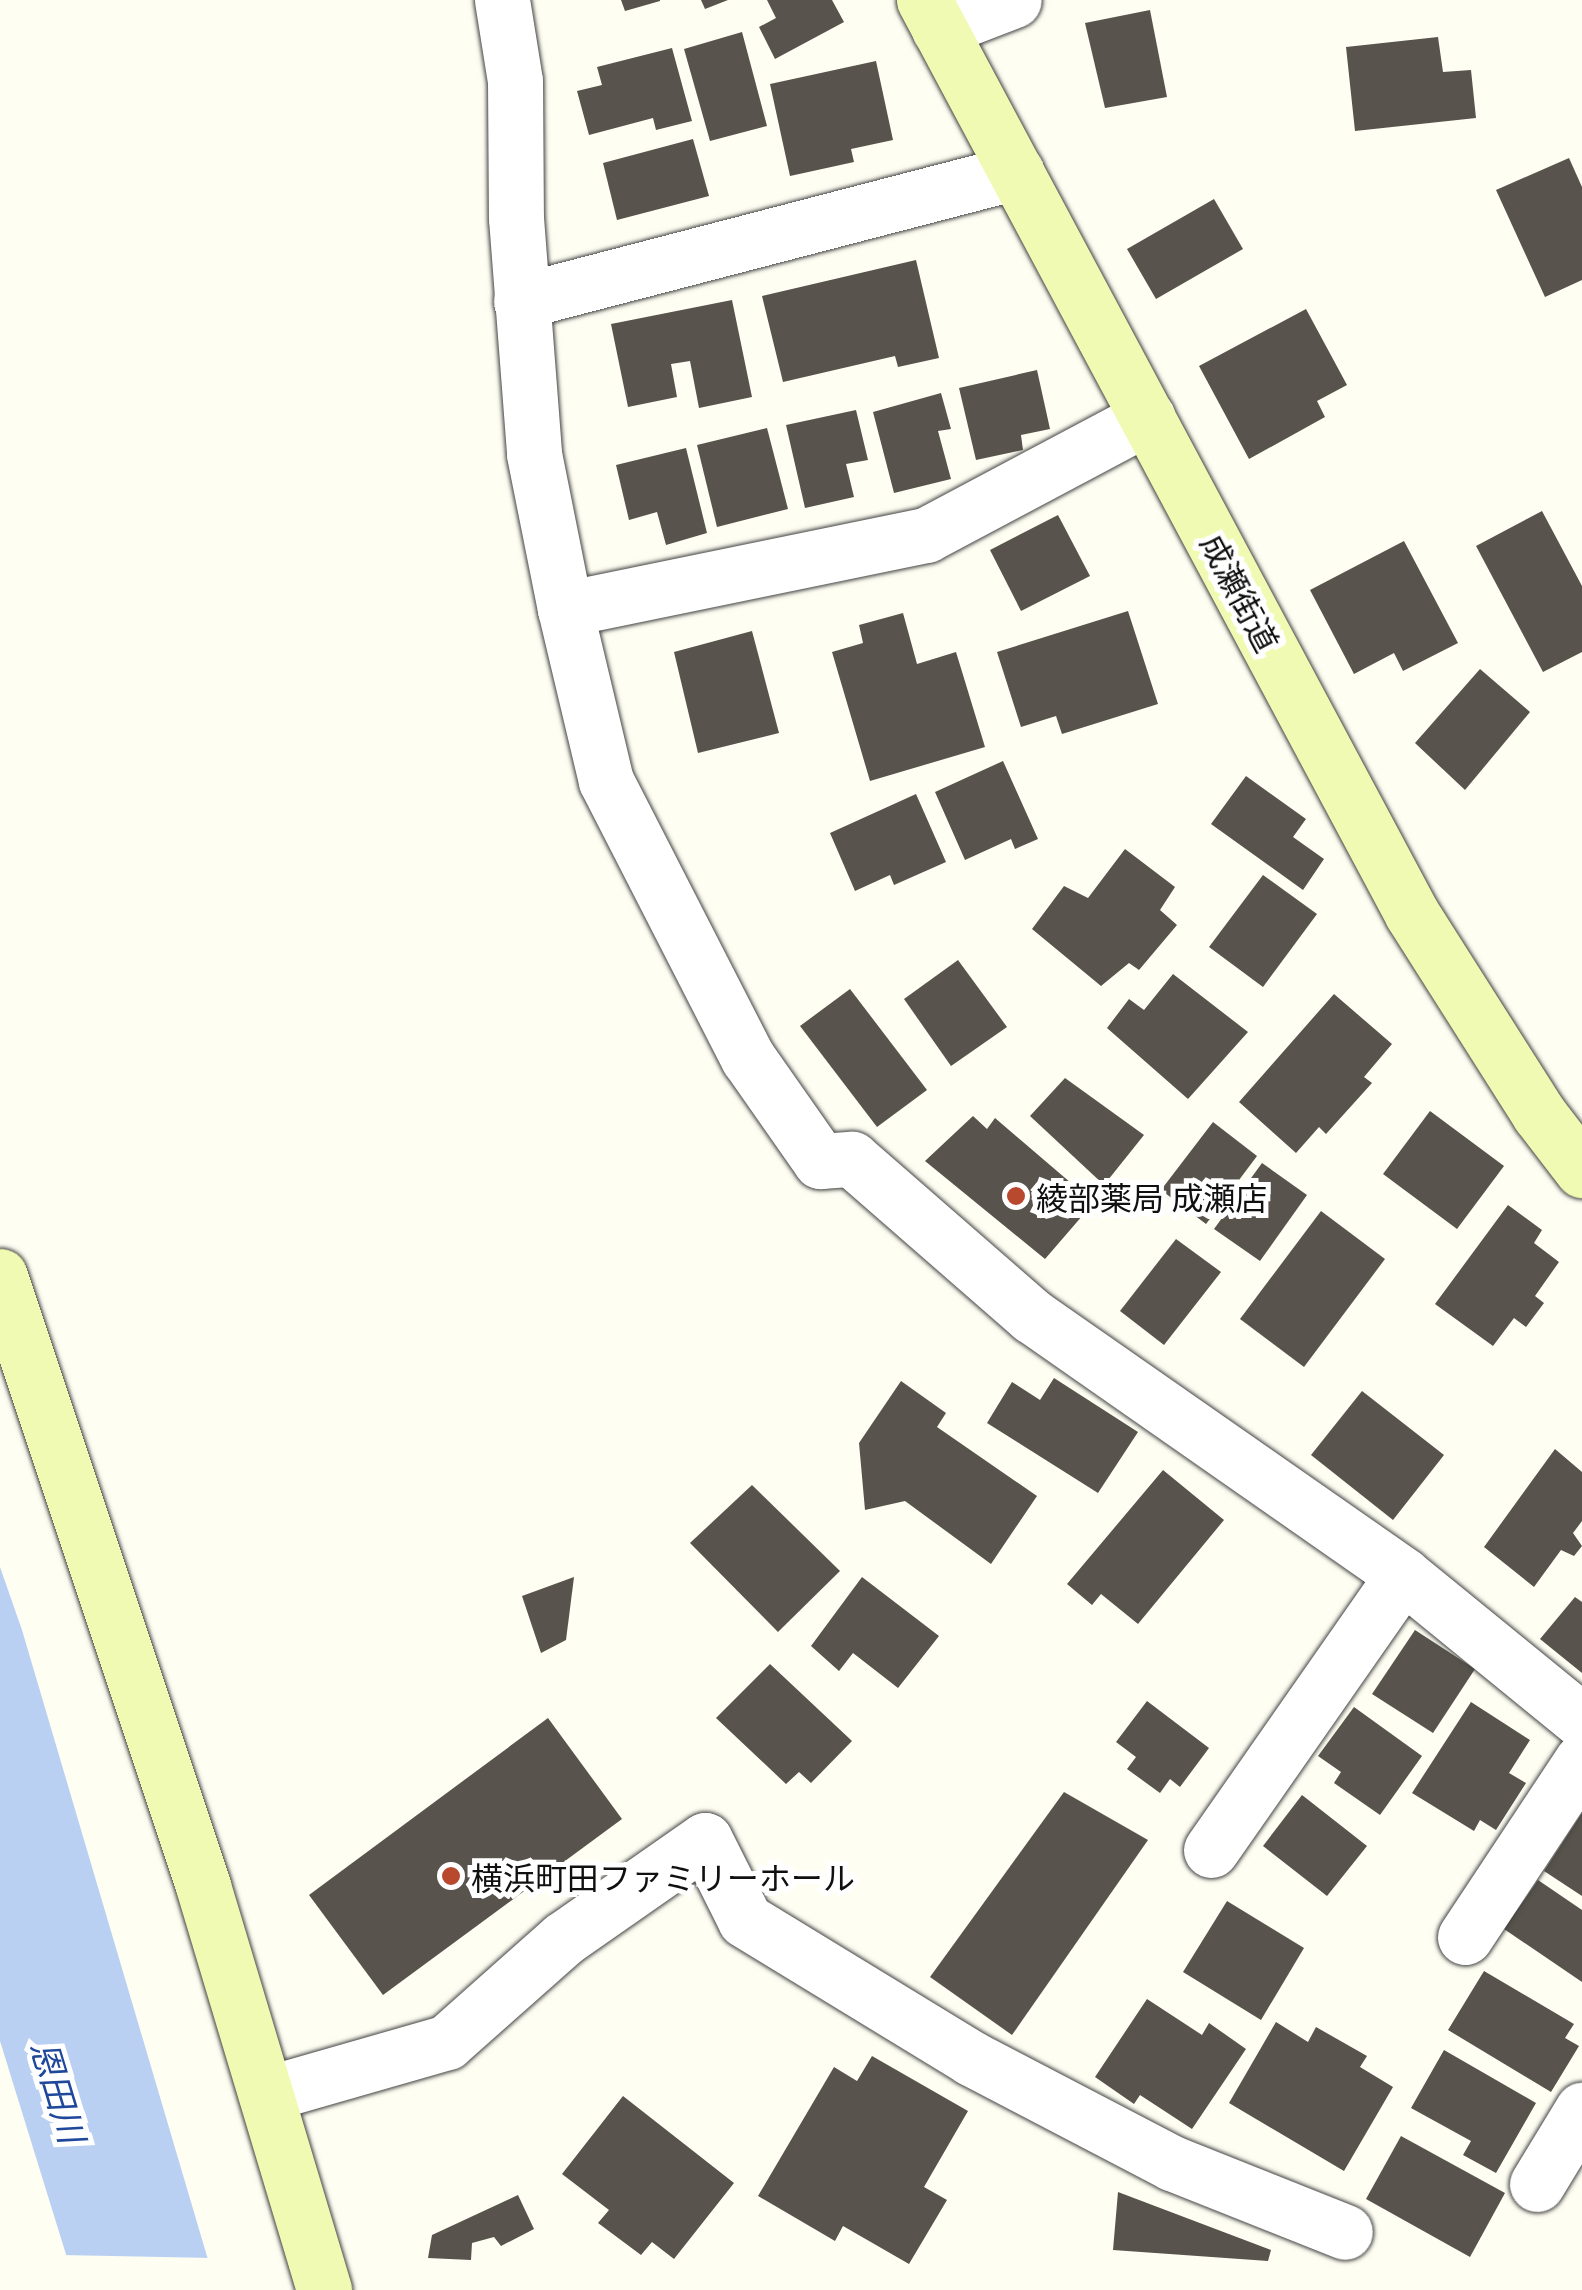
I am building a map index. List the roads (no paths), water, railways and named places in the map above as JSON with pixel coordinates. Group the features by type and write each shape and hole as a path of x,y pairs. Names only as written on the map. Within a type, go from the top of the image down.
{"main road":[{"name":"成瀬街道","path":"931,15 1412,914 1539,1114 1582,1170"},
{"path":"0,1276 266,2094 324,2290"}],"street":[{"path":"502,0 516,81 521,301 534,454 566,609 606,781 722,1012 820,1161 852,1158 1032,1316 1402,1575 1582,1722"},
{"path":"931,15 1014,0"},
{"path":"521,301 1016,172"},
{"path":"566,609 926,535 1148,417"},
{"path":"1211,1850 1402,1575"},
{"path":"1465,1937 1582,1760"},
{"path":"266,2094 447,2042 563,1940 705,1840 728,1896 761,1930 971,2058 1156,2154 1344,2232"},
{"path":"1537,2184 1582,2110"}],"water":[{"name":"恩田川","path":"0,1567 217,2290 77,2290 0,2041"}],"place":[{"name":"綾部薬局 成瀬店","path":"1016,1196"},
{"name":"横浜町田ファミリーホール","path":"451,1876"}]}
